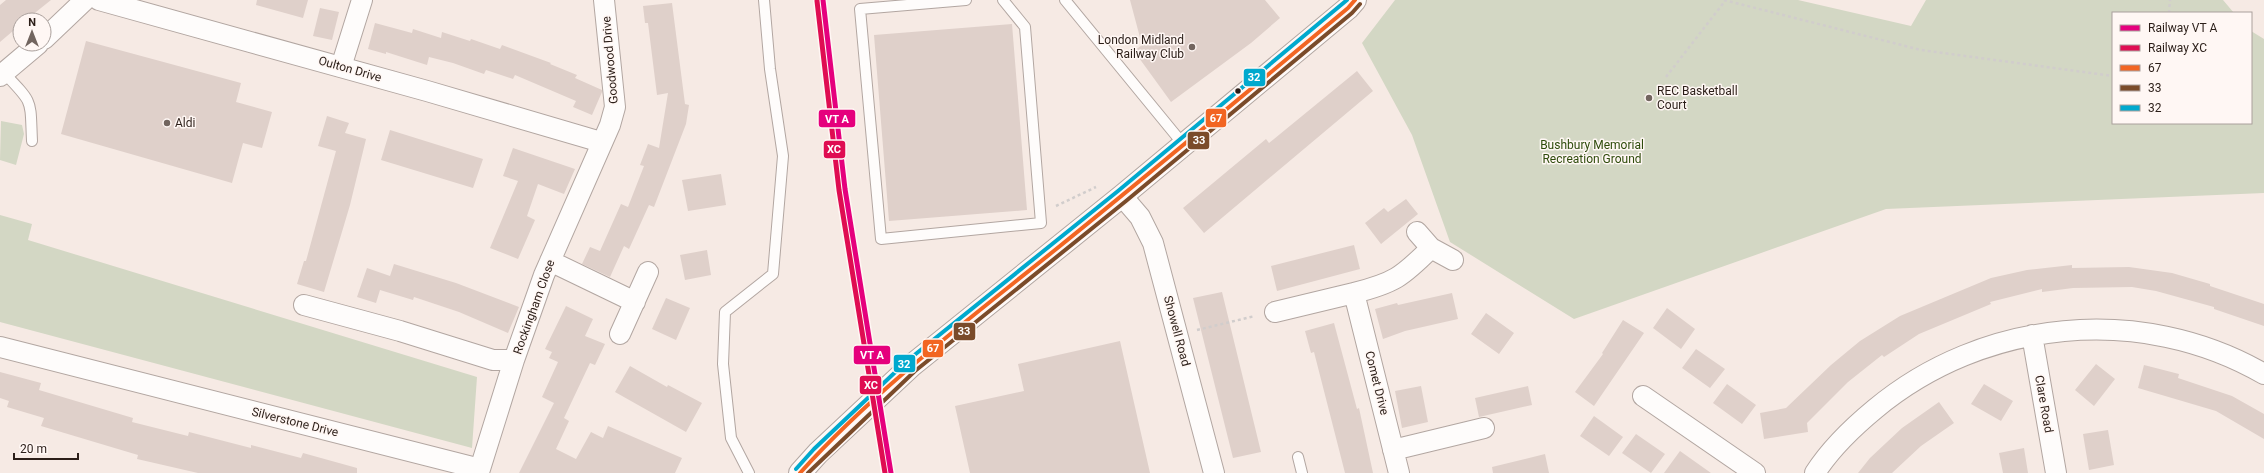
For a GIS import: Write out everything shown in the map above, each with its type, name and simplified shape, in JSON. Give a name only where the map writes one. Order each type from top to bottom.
[{"type":"street","points":[[52,31],[85,0]]},
{"type":"street","name":"Oulton Drive","points":[[98,0],[341,67],[601,142]]},
{"type":"street","points":[[341,67],[362,0]]},
{"type":"street","name":"Goodwood Drive","points":[[601,142],[610,125],[615,107],[604,0]]},
{"type":"street","points":[[800,473],[818,453],[836,438],[911,366],[1122,196],[1348,8],[1355,0]]},
{"type":"street","points":[[2,74],[28,52]]},
{"type":"street","name":"Rockingham Close","points":[[304,305],[400,331],[493,360],[514,360],[550,261],[601,142]]},
{"type":"street","name":"Showell Road","points":[[1122,196],[1140,217],[1153,243],[1214,473]]},
{"type":"street","points":[[1417,232],[1431,248],[1453,260]]},
{"type":"street","points":[[1275,312],[1381,286],[1400,277],[1431,248]]},
{"type":"street","points":[[550,261],[635,302]]},
{"type":"street","points":[[620,334],[648,272]]},
{"type":"street","name":"Comet Drive","points":[[1354,293],[1399,473]]},
{"type":"street","points":[[1815,473],[1825,458],[1855,426],[1895,393],[1953,360],[1990,345],[2032,336],[2087,330],[2142,332],[2179,340],[2215,351],[2264,374]]},
{"type":"street","name":"Clare Road","points":[[2032,336],[2056,473]]},
{"type":"street","name":"Silverstone Drive","points":[[0,347],[479,471],[514,360]]},
{"type":"street","points":[[1644,396],[1755,473]]},
{"type":"street","points":[[1393,450],[1484,428]]},
{"type":"lane","points":[[750,473],[731,438],[723,364],[724,320],[725,312],[773,274],[783,156],[770,69],[764,0]]},
{"type":"lane","points":[[966,0],[860,4],[881,239],[1040,223],[1025,27],[1003,0]]},
{"type":"lane","points":[[1065,0],[1183,144]]},
{"type":"lane","points":[[2,74],[27,97],[31,106],[32,141]]},
{"type":"lane","points":[[1298,457],[1302,473]]},
{"type":"path","points":[[2169,12],[2170,0]]},
{"type":"path","points":[[1666,77],[1724,1],[1921,50],[2112,76]]},
{"type":"path","points":[[1040,213],[1102,184]]},
{"type":"path","points":[[1178,335],[1275,312]]},
{"type":"green space","name":"Bushbury Memorial Recreation Ground","points":[[1395,0],[1798,0],[1911,26],[1926,0],[2223,0],[2233,12],[2112,12],[2112,124],[2252,124],[2252,32],[2264,39],[2264,193],[1886,209],[1574,319],[1450,242],[1412,135],[1362,43]]},
{"type":"green space","points":[[1,121],[22,125],[24,134],[16,165],[0,160]]},
{"type":"green space","points":[[0,215],[32,224],[28,240],[477,377],[472,448],[0,322]]},
{"type":"building","points":[[6,0],[51,0],[36,12],[12,12],[12,32],[0,42],[0,5]]},
{"type":"building","points":[[257,0],[308,0],[303,18],[256,5]]},
{"type":"building","name":"London Midland Railway Club","points":[[1130,0],[1265,0],[1280,18],[1251,43],[1171,102],[1134,51],[1142,45]]},
{"type":"building","points":[[672,3],[685,104],[689,105],[686,124],[654,207],[649,205],[629,249],[624,246],[610,277],[582,264],[590,247],[600,251],[621,204],[628,207],[644,166],[640,165],[648,144],[659,148],[668,93],[657,95],[648,23],[645,23],[643,6]]},
{"type":"building","points":[[320,8],[339,12],[332,40],[313,36]]},
{"type":"building","points":[[375,23],[412,33],[413,29],[441,38],[442,32],[470,41],[471,39],[500,49],[502,45],[551,63],[550,64],[577,75],[575,78],[602,90],[602,92],[592,115],[573,107],[576,101],[515,75],[513,79],[486,70],[484,74],[453,63],[429,57],[427,65],[386,52],[386,54],[368,49]]},
{"type":"building","points":[[1012,24],[1027,210],[889,221],[874,35]]},
{"type":"building","name":"Aldi","points":[[86,41],[241,83],[236,102],[272,112],[262,148],[243,143],[232,183],[61,134]]},
{"type":"building","points":[[1357,71],[1373,91],[1204,233],[1183,208],[1266,139],[1269,143]]},
{"type":"building","points":[[327,116],[349,123],[345,133],[366,139],[350,205],[324,292],[297,284],[304,261],[306,261],[336,151],[318,146]]},
{"type":"building","points":[[390,130],[483,159],[473,188],[381,160]]},
{"type":"building","points":[[513,148],[575,169],[564,194],[538,184],[527,216],[535,220],[518,259],[490,248],[518,181],[503,176]]},
{"type":"building","points":[[721,174],[726,205],[688,211],[682,180]]},
{"type":"building","points":[[1406,199],[1418,214],[1381,244],[1365,223],[1384,208],[1388,212]]},
{"type":"building","points":[[1354,245],[1360,269],[1277,291],[1271,266]]},
{"type":"building","points":[[707,250],[711,275],[685,280],[680,255]]},
{"type":"building","points":[[394,264],[456,283],[519,307],[508,333],[459,312],[414,297],[413,300],[380,290],[376,303],[357,297],[367,268],[390,276]]},
{"type":"building","points":[[2072,265],[2072,268],[2129,267],[2172,273],[2210,284],[2210,286],[2264,304],[2264,326],[2214,309],[2214,307],[2156,291],[2132,287],[2073,288],[2042,292],[2042,289],[1990,302],[1991,304],[1919,334],[1884,357],[1882,355],[1848,382],[1807,423],[1808,432],[1764,439],[1760,413],[1786,408],[1831,365],[1860,341],[1900,316],[1991,278],[2027,270]]},
{"type":"building","points":[[1222,292],[1261,452],[1233,458],[1193,298]]},
{"type":"building","points":[[1452,293],[1458,319],[1405,331],[1383,339],[1375,309],[1397,303],[1398,305]]},
{"type":"building","points":[[666,298],[690,308],[676,340],[652,329]]},
{"type":"building","points":[[566,306],[593,319],[585,336],[605,344],[595,365],[590,363],[564,418],[569,421],[556,449],[576,459],[591,432],[603,438],[608,426],[682,458],[675,473],[519,473],[554,403],[542,397],[558,362],[549,358],[552,352],[545,349]]},
{"type":"building","points":[[1667,308],[1695,329],[1681,349],[1653,328]]},
{"type":"building","points":[[1486,313],[1514,333],[1499,354],[1471,334]]},
{"type":"building","points":[[1623,320],[1644,333],[1594,406],[1575,392],[1603,354],[1602,353]]},
{"type":"building","points":[[1334,323],[1357,409],[1359,408],[1373,473],[1345,473],[1314,352],[1311,353],[1305,331]]},
{"type":"building","points":[[1120,341],[1150,473],[970,473],[955,406],[1024,391],[1018,364]]},
{"type":"building","points":[[1696,349],[1725,369],[1710,388],[1682,368]]},
{"type":"building","points":[[2096,364],[2115,379],[2094,406],[2075,390]]},
{"type":"building","points":[[2144,365],[2179,374],[2178,378],[2232,396],[2264,414],[2264,439],[2216,411],[2138,388]]},
{"type":"building","points":[[630,366],[667,387],[668,385],[702,403],[686,432],[615,392]]},
{"type":"building","points":[[0,372],[41,383],[39,390],[133,418],[132,422],[188,436],[189,432],[251,448],[251,445],[301,458],[303,453],[357,468],[357,473],[198,473],[137,459],[138,455],[41,426],[44,418],[7,407],[9,401],[0,398]]},
{"type":"building","points":[[1727,384],[1756,405],[1742,424],[1713,403]]},
{"type":"building","points":[[1984,384],[2013,401],[2001,421],[1971,404]]},
{"type":"building","points":[[1421,386],[1428,422],[1402,428],[1395,391]]},
{"type":"building","points":[[1528,386],[1532,405],[1479,417],[1475,398]]},
{"type":"building","points":[[1939,402],[1954,423],[1921,446],[1892,473],[1858,473],[1870,458],[1902,428]]},
{"type":"building","points":[[1594,416],[1623,437],[1609,456],[1580,436]]},
{"type":"building","points":[[2108,430],[2114,465],[2089,470],[2083,434]]},
{"type":"building","points":[[1636,434],[1665,454],[1651,473],[1622,453]]},
{"type":"building","points":[[2024,448],[2028,473],[2003,473],[1999,453]]},
{"type":"building","points":[[1680,451],[1711,473],[1664,473]]},
{"type":"building","points":[[1545,454],[1549,473],[1493,473],[1492,467]]},
{"type":"transit line","points":[[823,0],[845,189],[891,473]]},
{"type":"transit line","name":"32","points":[[796,469],[814,449],[907,361],[1118,191],[1347,0]]},
{"type":"transit line","name":"67","points":[[800,473],[829,442],[923,356],[1166,160],[1348,8],[1355,0]]},
{"type":"transit line","name":"33","points":[[808,473],[915,371],[1126,201],[1352,13],[1360,4]]},
{"type":"rail line","name":"XC","points":[[817,1],[839,190],[885,473]]},
{"type":"place","name":"London Midland Railway Club","points":[[1192,47]]},
{"type":"place","name":"REC Basketball Court","points":[[1649,98]]},
{"type":"place","name":"Aldi","points":[[167,123]]}]
